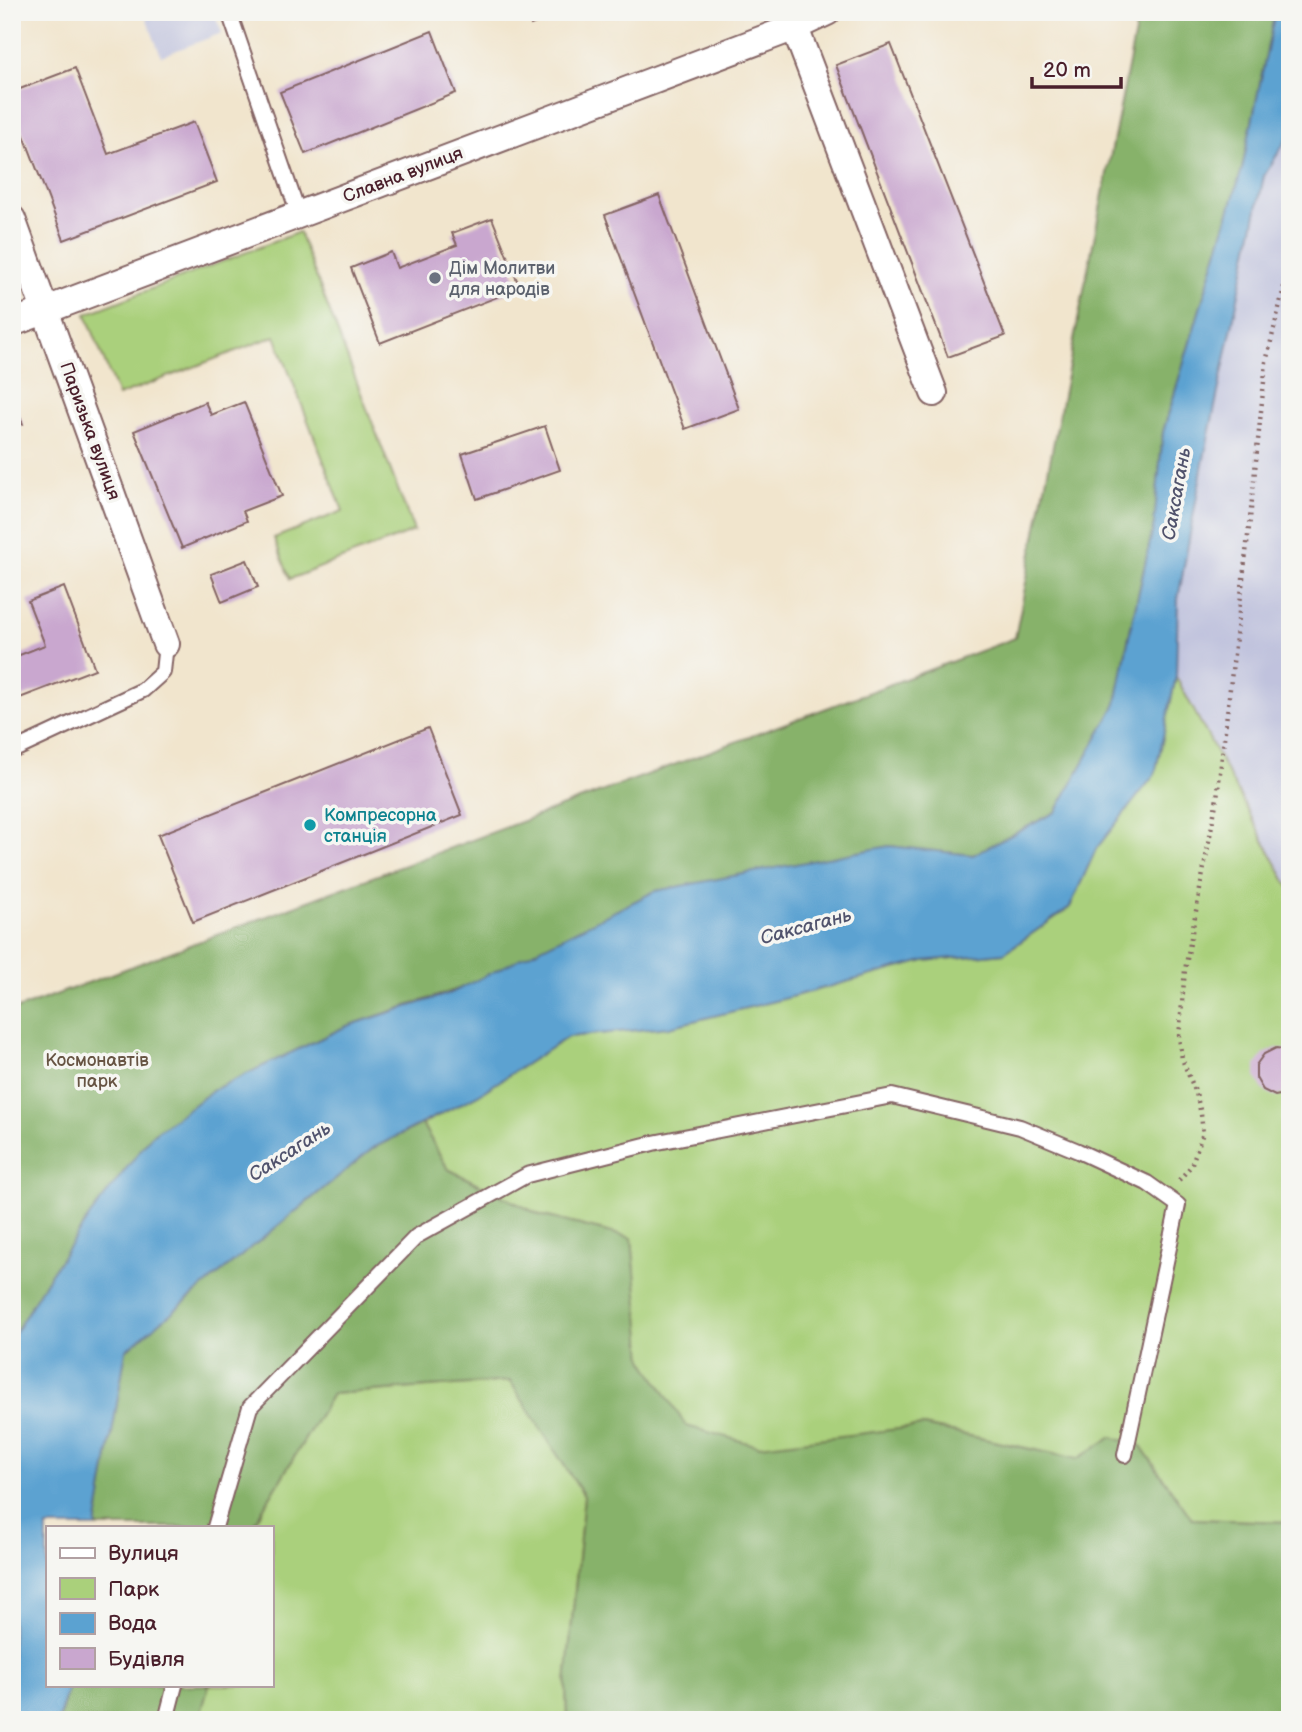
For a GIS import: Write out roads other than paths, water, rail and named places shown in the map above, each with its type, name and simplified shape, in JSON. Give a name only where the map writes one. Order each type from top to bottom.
[{"type":"street","name":"Славна вулиця","points":[[12,323],[299,215],[792,20],[827,12]]},
{"type":"street","points":[[792,20],[934,393]]},
{"type":"street","name":"Паризька вулиця","points":[[12,219],[166,644]]},
{"type":"lane","points":[[229,12],[299,215]]},
{"type":"lane","points":[[12,751],[143,690],[163,672],[166,644]]},
{"type":"lane","points":[[215,1526],[250,1407],[417,1236],[527,1175],[653,1143],[891,1096],[1020,1126],[1147,1183],[1178,1205],[1125,1455]]},
{"type":"lane","points":[[166,1720],[175,1686]]},
{"type":"water","name":"Саксагань","points":[[1275,12],[1290,12],[1290,134],[1264,176],[1203,463],[1178,599],[1176,677],[1155,774],[1096,849],[1070,907],[1004,953],[924,961],[669,1027],[568,1037],[478,1095],[373,1148],[126,1350],[96,1526],[46,1526],[46,1686],[69,1686],[58,1720],[12,1720],[12,1338],[89,1217],[152,1135],[215,1089],[347,1026],[451,993],[655,891],[889,846],[973,855],[1056,812],[1116,704],[1154,524],[1163,432],[1242,169]]},
{"type":"place","name":"Дім Молитви для народів","points":[[435,278]]},
{"type":"place","name":"Компресорна станція","points":[[310,825]]},
{"type":"park label","name":"Космонавтів парк","points":[[97,1070]]}]
